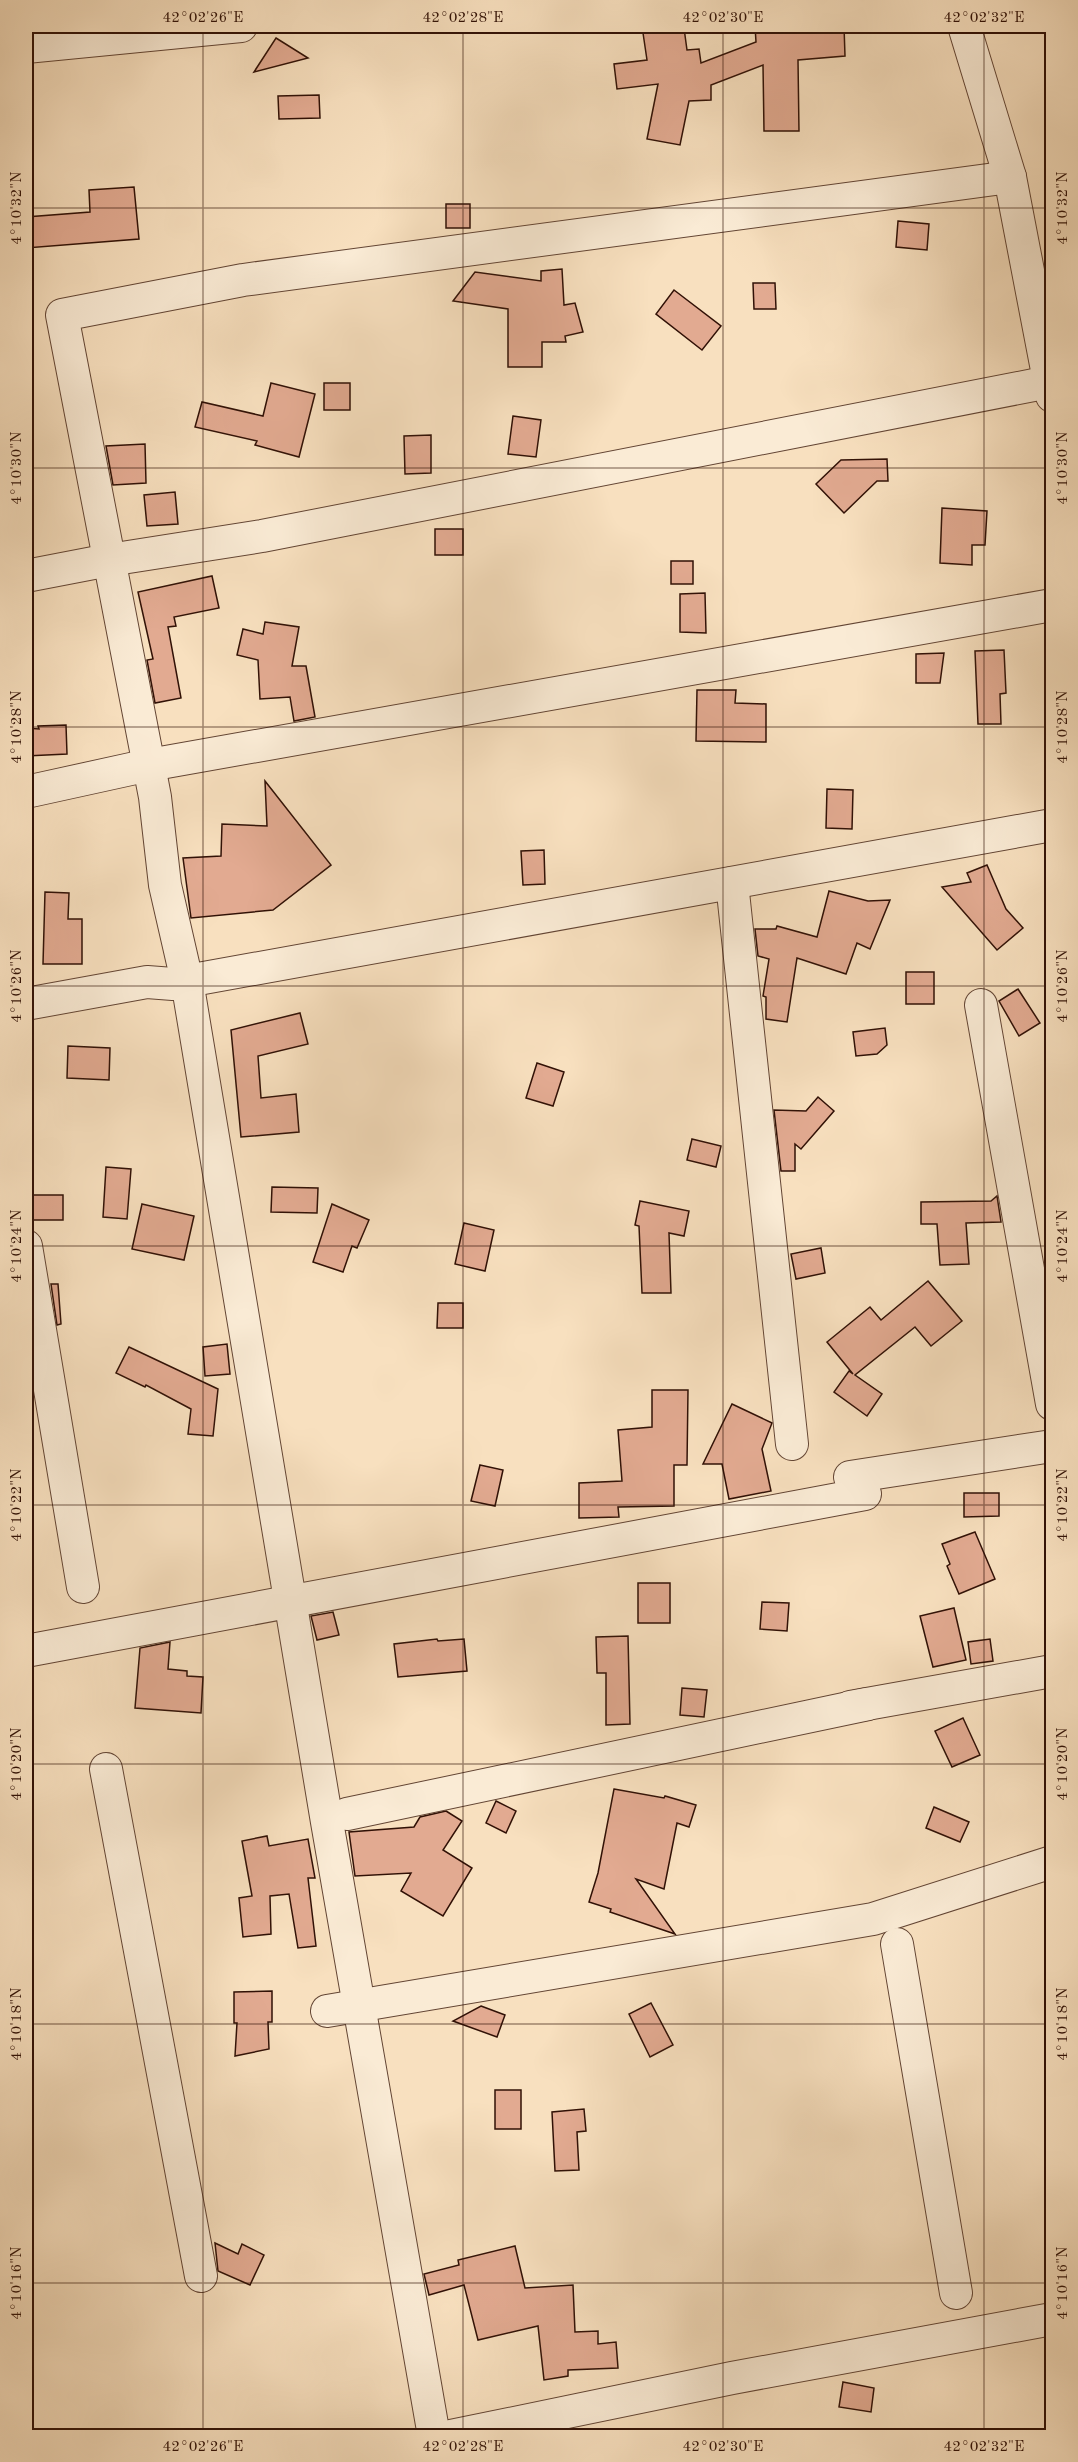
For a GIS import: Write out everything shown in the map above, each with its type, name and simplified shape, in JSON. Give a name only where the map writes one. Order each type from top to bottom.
[{"type":"street","points":[[26,47],[241,26]]},
{"type":"street","points":[[26,576],[109,560],[262,536],[1051,389],[1010,177],[964,26]]},
{"type":"street","points":[[434,2436],[329,1834],[187,981],[165,885],[148,765],[62,315],[243,280],[1010,177]]},
{"type":"street","points":[[26,792],[148,765],[1053,604]]},
{"type":"street","points":[[26,1004],[147,982],[173,984],[1053,825]]},
{"type":"street","points":[[732,883],[792,1444]]},
{"type":"street","points":[[981,1005],[1053,1404]]},
{"type":"street","points":[[26,1246],[83,1587]]},
{"type":"street","points":[[26,1651],[1053,1446]]},
{"type":"street","points":[[347,1814],[854,1706],[1053,1671]]},
{"type":"street","points":[[106,1769],[201,2276]]},
{"type":"street","points":[[327,2011],[873,1919],[1053,1862]]},
{"type":"street","points":[[897,1944],[956,2293]]},
{"type":"street","points":[[451,2436],[732,2378],[1053,2319]]},
{"type":"building","points":[[755,26],[844,26],[845,56],[798,60],[799,131],[764,131],[763,65],[711,85],[711,100],[689,101],[680,145],[647,139],[658,84],[617,89],[614,64],[647,60],[643,33],[684,28],[687,50],[699,49],[701,63],[756,42]]},
{"type":"building","points":[[276,38],[308,58],[254,72]]},
{"type":"building","points":[[319,95],[320,118],[279,119],[278,96]]},
{"type":"building","points":[[134,187],[139,239],[26,248],[26,217],[90,212],[89,190]]},
{"type":"building","points":[[446,204],[470,204],[470,228],[446,228]]},
{"type":"building","points":[[898,221],[929,224],[927,250],[896,247]]},
{"type":"building","points":[[562,269],[564,305],[575,303],[583,332],[565,336],[566,342],[542,342],[542,367],[508,367],[508,309],[453,301],[475,272],[541,281],[541,271]]},
{"type":"building","points":[[753,283],[775,283],[776,309],[754,309]]},
{"type":"building","points":[[674,290],[721,326],[702,350],[656,314]]},
{"type":"building","points":[[271,383],[315,394],[299,457],[255,445],[257,441],[195,427],[202,402],[263,416]]},
{"type":"building","points":[[324,383],[350,383],[350,410],[324,410]]},
{"type":"building","points":[[513,416],[541,420],[536,457],[508,454]]},
{"type":"building","points":[[431,435],[431,473],[405,474],[404,436]]},
{"type":"building","points":[[145,444],[146,483],[113,485],[106,446]]},
{"type":"building","points":[[887,459],[888,481],[877,481],[844,513],[816,484],[841,460]]},
{"type":"building","points":[[175,492],[178,524],[147,526],[144,495]]},
{"type":"building","points":[[942,508],[987,511],[985,545],[972,545],[972,565],[940,563]]},
{"type":"building","points":[[435,529],[463,529],[463,555],[435,555]]},
{"type":"building","points":[[671,561],[693,561],[693,584],[671,584]]},
{"type":"building","points":[[212,576],[219,608],[174,617],[176,626],[168,627],[181,698],[155,703],[147,660],[153,659],[138,592]]},
{"type":"building","points":[[705,593],[706,633],[680,632],[680,594]]},
{"type":"building","points":[[265,622],[299,627],[292,666],[306,666],[315,717],[294,721],[290,697],[260,699],[258,660],[237,655],[243,629],[263,634]]},
{"type":"building","points":[[1004,650],[1006,693],[1000,694],[1001,724],[978,724],[975,651]]},
{"type":"building","points":[[944,653],[940,683],[916,683],[916,654]]},
{"type":"building","points":[[697,690],[736,690],[735,703],[766,704],[766,742],[696,741]]},
{"type":"building","points":[[66,725],[67,754],[26,756],[26,728],[39,729],[38,726]]},
{"type":"building","points":[[265,781],[331,865],[273,910],[191,918],[183,858],[221,856],[222,824],[267,826]]},
{"type":"building","points":[[827,789],[853,790],[852,829],[826,828]]},
{"type":"building","points":[[544,850],[545,884],[523,885],[521,851]]},
{"type":"building","points":[[987,865],[1006,909],[1023,928],[997,950],[942,887],[971,882],[967,873]]},
{"type":"building","points":[[829,891],[868,901],[890,900],[870,949],[857,943],[846,974],[797,958],[787,1022],[766,1019],[766,997],[763,996],[769,959],[758,956],[755,929],[776,929],[777,926],[817,937]]},
{"type":"building","points":[[45,892],[69,893],[68,919],[82,919],[82,964],[43,964]]},
{"type":"building","points":[[906,972],[934,972],[934,1004],[906,1004]]},
{"type":"building","points":[[1018,989],[1040,1023],[1019,1036],[999,1001]]},
{"type":"building","points":[[300,1013],[308,1044],[258,1056],[261,1098],[296,1094],[299,1132],[241,1137],[231,1030]]},
{"type":"building","points":[[885,1028],[887,1045],[877,1054],[856,1056],[853,1032]]},
{"type":"building","points":[[68,1046],[110,1048],[109,1080],[67,1078]]},
{"type":"building","points":[[537,1063],[564,1072],[553,1106],[526,1098]]},
{"type":"building","points":[[818,1097],[834,1111],[801,1149],[795,1144],[795,1171],[781,1171],[774,1110],[806,1111]]},
{"type":"building","points":[[692,1139],[721,1146],[716,1167],[687,1160]]},
{"type":"building","points":[[106,1167],[131,1169],[127,1219],[103,1217]]},
{"type":"building","points":[[272,1187],[318,1188],[317,1213],[271,1212]]},
{"type":"building","points":[[26,1195],[63,1195],[63,1220],[26,1220]]},
{"type":"building","points":[[997,1196],[1001,1222],[966,1223],[969,1264],[940,1265],[937,1224],[921,1224],[921,1202],[991,1201]]},
{"type":"building","points":[[640,1201],[689,1211],[684,1236],[669,1233],[671,1293],[642,1293],[639,1226],[635,1225]]},
{"type":"building","points":[[142,1204],[194,1216],[184,1260],[132,1249]]},
{"type":"building","points":[[332,1204],[369,1220],[357,1248],[352,1246],[343,1272],[313,1262]]},
{"type":"building","points":[[464,1223],[494,1230],[485,1271],[455,1264]]},
{"type":"building","points":[[821,1248],[825,1273],[796,1279],[791,1254]]},
{"type":"building","points":[[928,1281],[962,1321],[931,1346],[915,1327],[855,1375],[882,1394],[867,1416],[834,1392],[849,1371],[853,1374],[827,1342],[870,1307],[881,1320]]},
{"type":"building","points":[[51,1284],[58,1284],[61,1324],[57,1325]]},
{"type":"building","points":[[438,1303],[463,1303],[463,1328],[437,1328]]},
{"type":"building","points":[[227,1344],[230,1374],[205,1376],[203,1347]]},
{"type":"building","points":[[129,1347],[218,1389],[213,1436],[188,1434],[191,1409],[146,1385],[145,1387],[116,1373]]},
{"type":"building","points":[[652,1390],[688,1390],[687,1465],[674,1465],[674,1506],[618,1507],[619,1517],[579,1518],[579,1483],[622,1481],[618,1430],[652,1427]]},
{"type":"building","points":[[732,1404],[772,1423],[762,1449],[771,1491],[729,1499],[722,1464],[703,1464]]},
{"type":"building","points":[[480,1465],[503,1470],[495,1506],[471,1501]]},
{"type":"building","points":[[964,1493],[999,1493],[999,1516],[964,1517]]},
{"type":"building","points":[[975,1532],[995,1579],[959,1594],[947,1566],[950,1564],[942,1544]]},
{"type":"building","points":[[638,1583],[670,1583],[670,1623],[638,1623]]},
{"type":"building","points":[[762,1602],[789,1603],[787,1631],[760,1629]]},
{"type":"building","points":[[954,1608],[966,1660],[933,1667],[920,1616]]},
{"type":"building","points":[[333,1612],[339,1635],[317,1640],[311,1616]]},
{"type":"building","points":[[628,1636],[630,1724],[606,1725],[606,1673],[597,1673],[596,1637]]},
{"type":"building","points":[[437,1639],[438,1641],[464,1639],[467,1671],[398,1677],[394,1644]]},
{"type":"building","points":[[990,1639],[993,1661],[971,1664],[968,1642]]},
{"type":"building","points":[[170,1642],[168,1669],[187,1671],[187,1676],[203,1677],[201,1713],[135,1708],[140,1648]]},
{"type":"building","points":[[682,1688],[707,1690],[704,1717],[680,1715]]},
{"type":"building","points":[[963,1718],[980,1755],[952,1767],[935,1731]]},
{"type":"building","points":[[614,1789],[664,1798],[665,1796],[696,1805],[689,1827],[677,1823],[664,1889],[636,1879],[675,1934],[610,1912],[611,1909],[589,1902],[598,1873]]},
{"type":"building","points":[[496,1801],[516,1811],[506,1833],[486,1823]]},
{"type":"building","points":[[934,1807],[969,1822],[960,1842],[926,1828]]},
{"type":"building","points":[[446,1811],[462,1821],[443,1850],[472,1868],[443,1916],[401,1891],[411,1873],[355,1876],[349,1832],[414,1827],[420,1817]]},
{"type":"building","points":[[267,1836],[269,1846],[308,1839],[315,1878],[308,1878],[316,1946],[298,1948],[289,1894],[270,1896],[271,1934],[243,1937],[239,1898],[252,1896],[242,1841]]},
{"type":"building","points":[[272,1991],[272,2022],[268,2022],[269,2049],[235,2056],[237,2023],[234,2023],[234,1992]]},
{"type":"building","points":[[651,2003],[673,2045],[650,2057],[629,2014]]},
{"type":"building","points":[[481,2006],[505,2015],[497,2037],[453,2021]]},
{"type":"building","points":[[495,2090],[521,2090],[521,2129],[495,2129]]},
{"type":"building","points":[[584,2109],[586,2131],[577,2132],[579,2170],[555,2171],[552,2112]]},
{"type":"building","points":[[215,2243],[238,2254],[242,2244],[264,2255],[250,2285],[218,2271]]},
{"type":"building","points":[[515,2246],[525,2288],[573,2285],[575,2332],[598,2331],[598,2344],[616,2342],[618,2368],[568,2370],[568,2376],[544,2380],[538,2326],[478,2340],[464,2285],[429,2295],[424,2274],[459,2265],[458,2260]]},
{"type":"building","points":[[843,2382],[874,2388],[871,2412],[839,2407]]}]
